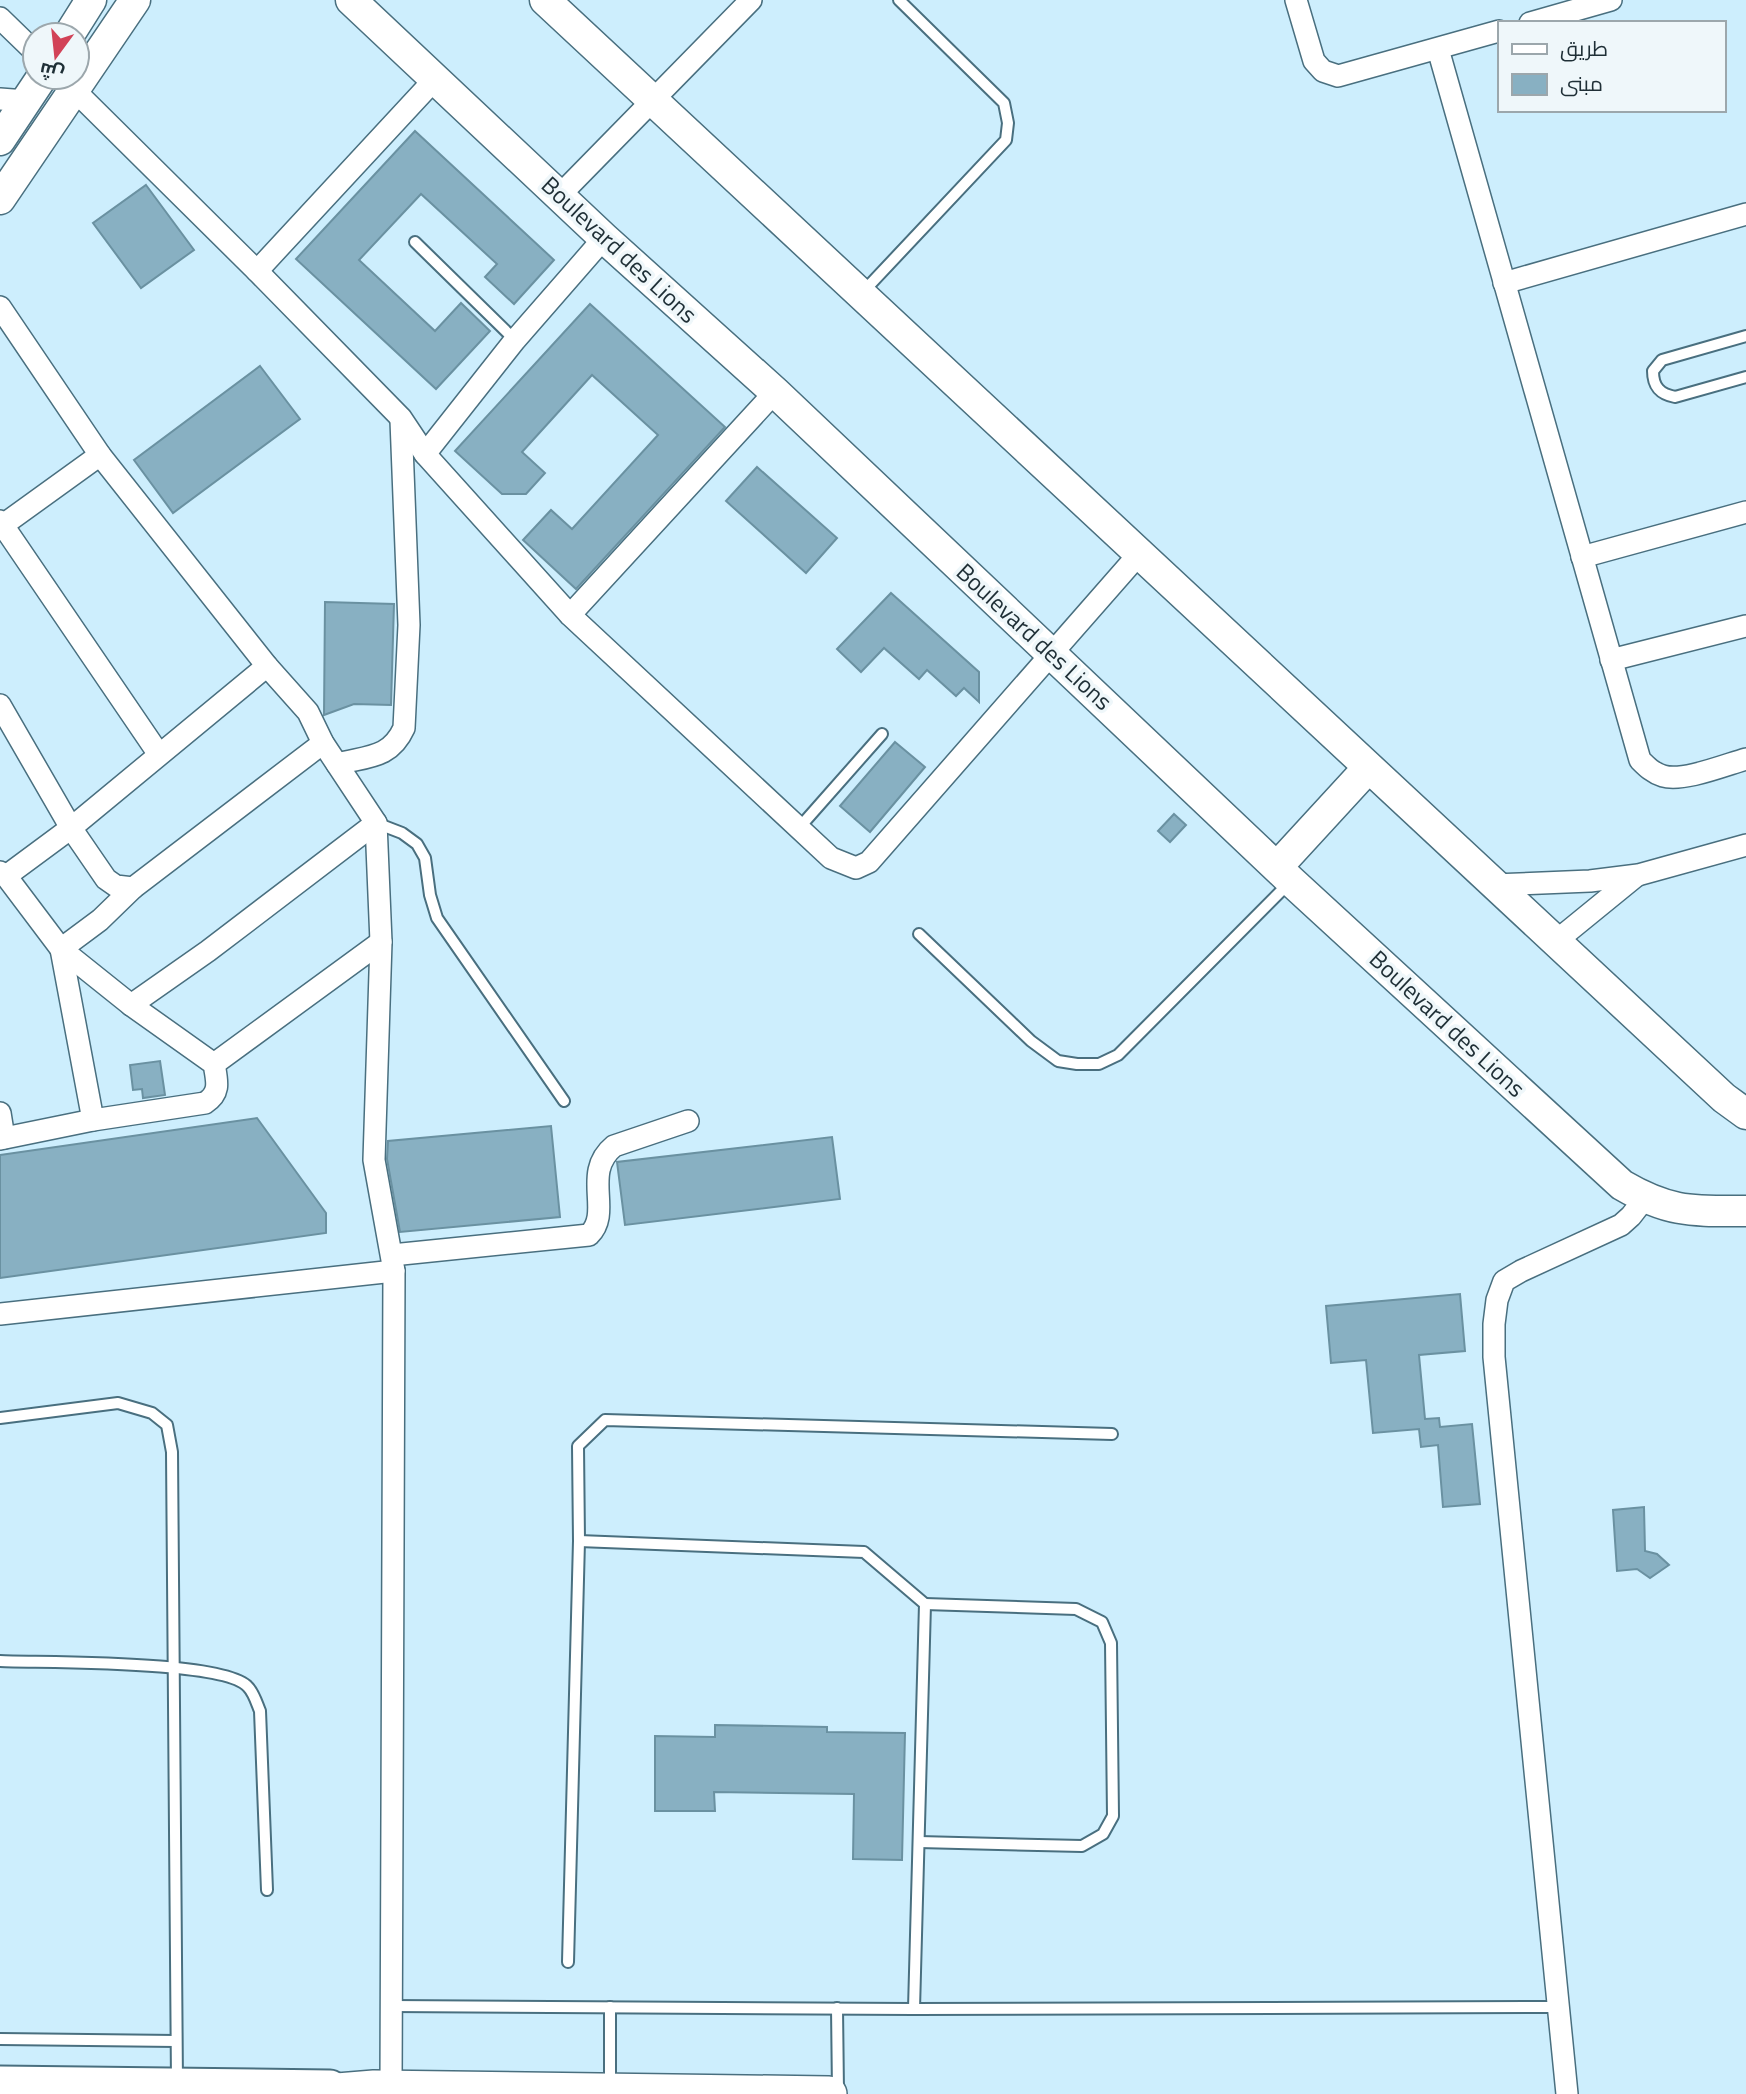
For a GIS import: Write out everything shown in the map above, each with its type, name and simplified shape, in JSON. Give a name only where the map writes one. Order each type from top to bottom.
[{"type":"highway","points":[[301,2094],[382,2088],[829,2094]]},
{"type":"main road","points":[[78,21],[92,0]]},
{"type":"main road","points":[[91,55],[135,0]]},
{"type":"main road","name":"Boulevard des Lions","points":[[351,0],[604,238],[775,392],[1051,654],[1622,1185],[1645,1198],[1674,1208],[1693,1211],[1746,1211]]},
{"type":"main road","points":[[545,0],[1493,885],[1724,1098],[1746,1114]]},
{"type":"main road","points":[[0,199],[64,91]]},
{"type":"main road","points":[[0,139],[23,93]]},
{"type":"main road","points":[[1285,873],[1368,768]]},
{"type":"main road","points":[[0,2083],[382,2088]]},
{"type":"street","points":[[559,195],[751,0]]},
{"type":"street","points":[[1296,0],[1314,61],[1323,71],[1338,76],[1498,31]]},
{"type":"street","points":[[1537,21],[1611,0]]},
{"type":"street","points":[[0,18],[21,38]]},
{"type":"street","points":[[1438,49],[1640,760],[1664,777],[1678,777],[1746,760]]},
{"type":"street","points":[[257,271],[435,79]]},
{"type":"street","points":[[75,91],[401,418],[425,454],[570,615],[831,858],[856,867],[869,862],[1139,554]]},
{"type":"street","points":[[1504,283],[1746,214]]},
{"type":"street","points":[[425,454],[515,340],[604,238]]},
{"type":"street","points":[[0,307],[100,455],[267,666],[307,712],[323,743],[376,823],[381,942],[373,1160],[393,1263],[391,2006],[382,2088]]},
{"type":"street","points":[[570,615],[775,392]]},
{"type":"street","points":[[337,764],[389,751],[399,740],[404,728],[409,625],[401,418]]},
{"type":"street","points":[[100,455],[2,523],[158,753]]},
{"type":"street","points":[[1582,557],[1746,512]]},
{"type":"street","points":[[1611,660],[1746,626]]},
{"type":"street","points":[[0,1113],[2,1139],[93,1120],[205,1103],[214,1097],[218,1087],[214,1064],[131,1005],[61,949],[3,874],[71,828],[158,753],[267,666]]},
{"type":"street","points":[[0,705],[71,828],[106,879],[116,886],[133,888]]},
{"type":"street","points":[[61,949],[100,920],[133,888],[323,743]]},
{"type":"street","points":[[131,1005],[208,951],[376,823]]},
{"type":"street","points":[[1493,885],[1578,882],[1638,875],[1746,845]]},
{"type":"street","points":[[1555,942],[1638,875]]},
{"type":"street","points":[[214,1064],[381,942]]},
{"type":"street","points":[[61,949],[93,1120]]},
{"type":"street","points":[[0,1314],[589,1235],[598,1218],[598,1166],[604,1154],[614,1146],[688,1121]]},
{"type":"street","points":[[1567,2094],[1495,1371],[1493,1324],[1504,1281],[1621,1225],[1632,1216],[1645,1198]]},
{"type":"lane","points":[[862,294],[1006,140],[1008,123],[1004,103],[900,0]]},
{"type":"lane","points":[[415,242],[515,340]]},
{"type":"lane","points":[[1746,336],[1662,360],[1653,371],[1653,379],[1658,390],[1675,397],[1746,377]]},
{"type":"lane","points":[[799,828],[883,734]]},
{"type":"lane","points":[[376,823],[402,833],[417,844],[425,858],[430,895],[438,918],[564,1101]]},
{"type":"lane","points":[[919,934],[1031,1041],[1049,1054],[1058,1060],[1077,1065],[1099,1063],[1118,1055],[1285,873]]},
{"type":"lane","points":[[0,1418],[118,1403],[152,1413],[167,1425],[172,1451],[177,2085]]},
{"type":"lane","points":[[568,1962],[579,1541],[578,1446],[605,1420],[1112,1434]]},
{"type":"lane","points":[[579,1541],[864,1552],[925,1604],[1076,1609],[1102,1622],[1111,1643],[1112,1816],[1103,1834],[1082,1846],[919,1842]]},
{"type":"lane","points":[[914,2009],[925,1604]]},
{"type":"lane","points":[[0,1661],[174,1667],[223,1675],[248,1685],[260,1711],[267,1890]]},
{"type":"lane","points":[[391,2006],[914,2009],[1557,2007]]},
{"type":"lane","points":[[610,2007],[610,2091]]},
{"type":"lane","points":[[837,2008],[838,2094]]},
{"type":"lane","points":[[0,2039],[176,2041]]},
{"type":"building","points":[[415,131],[554,260],[514,304],[485,277],[497,264],[421,194],[359,260],[435,331],[461,303],[490,331],[436,389],[296,259]]},
{"type":"building","points":[[146,185],[194,250],[141,288],[93,223]]},
{"type":"building","points":[[590,304],[725,427],[576,589],[523,540],[551,510],[572,529],[658,435],[592,375],[522,452],[545,473],[526,494],[502,494],[455,451]]},
{"type":"building","points":[[260,366],[300,419],[173,513],[134,460]]},
{"type":"building","points":[[757,467],[837,538],[806,573],[726,501]]},
{"type":"building","points":[[891,593],[979,672],[979,702],[964,688],[956,696],[927,670],[919,679],[884,648],[861,672],[837,649]]},
{"type":"building","points":[[325,602],[394,604],[391,705],[354,704],[324,715]]},
{"type":"building","points":[[895,742],[925,767],[870,832],[840,806]]},
{"type":"building","points":[[1174,814],[1186,825],[1170,842],[1158,831]]},
{"type":"building","points":[[160,1061],[165,1095],[143,1098],[142,1089],[133,1090],[130,1065]]},
{"type":"building","points":[[257,1118],[326,1213],[326,1233],[0,1278],[0,1155]]},
{"type":"building","points":[[551,1126],[560,1217],[400,1232],[387,1159],[388,1141]]},
{"type":"building","points":[[832,1137],[840,1199],[625,1225],[617,1162]]},
{"type":"building","points":[[1460,1294],[1465,1351],[1419,1355],[1425,1419],[1439,1418],[1440,1427],[1472,1424],[1480,1504],[1443,1507],[1438,1445],[1421,1447],[1419,1429],[1373,1433],[1366,1360],[1331,1363],[1326,1306]]},
{"type":"building","points":[[1644,1507],[1645,1551],[1657,1554],[1669,1565],[1650,1578],[1637,1569],[1617,1571],[1613,1510]]},
{"type":"building","points":[[715,1725],[827,1727],[827,1732],[905,1733],[902,1860],[853,1859],[854,1794],[714,1792],[715,1811],[655,1811],[655,1736],[715,1737]]}]
